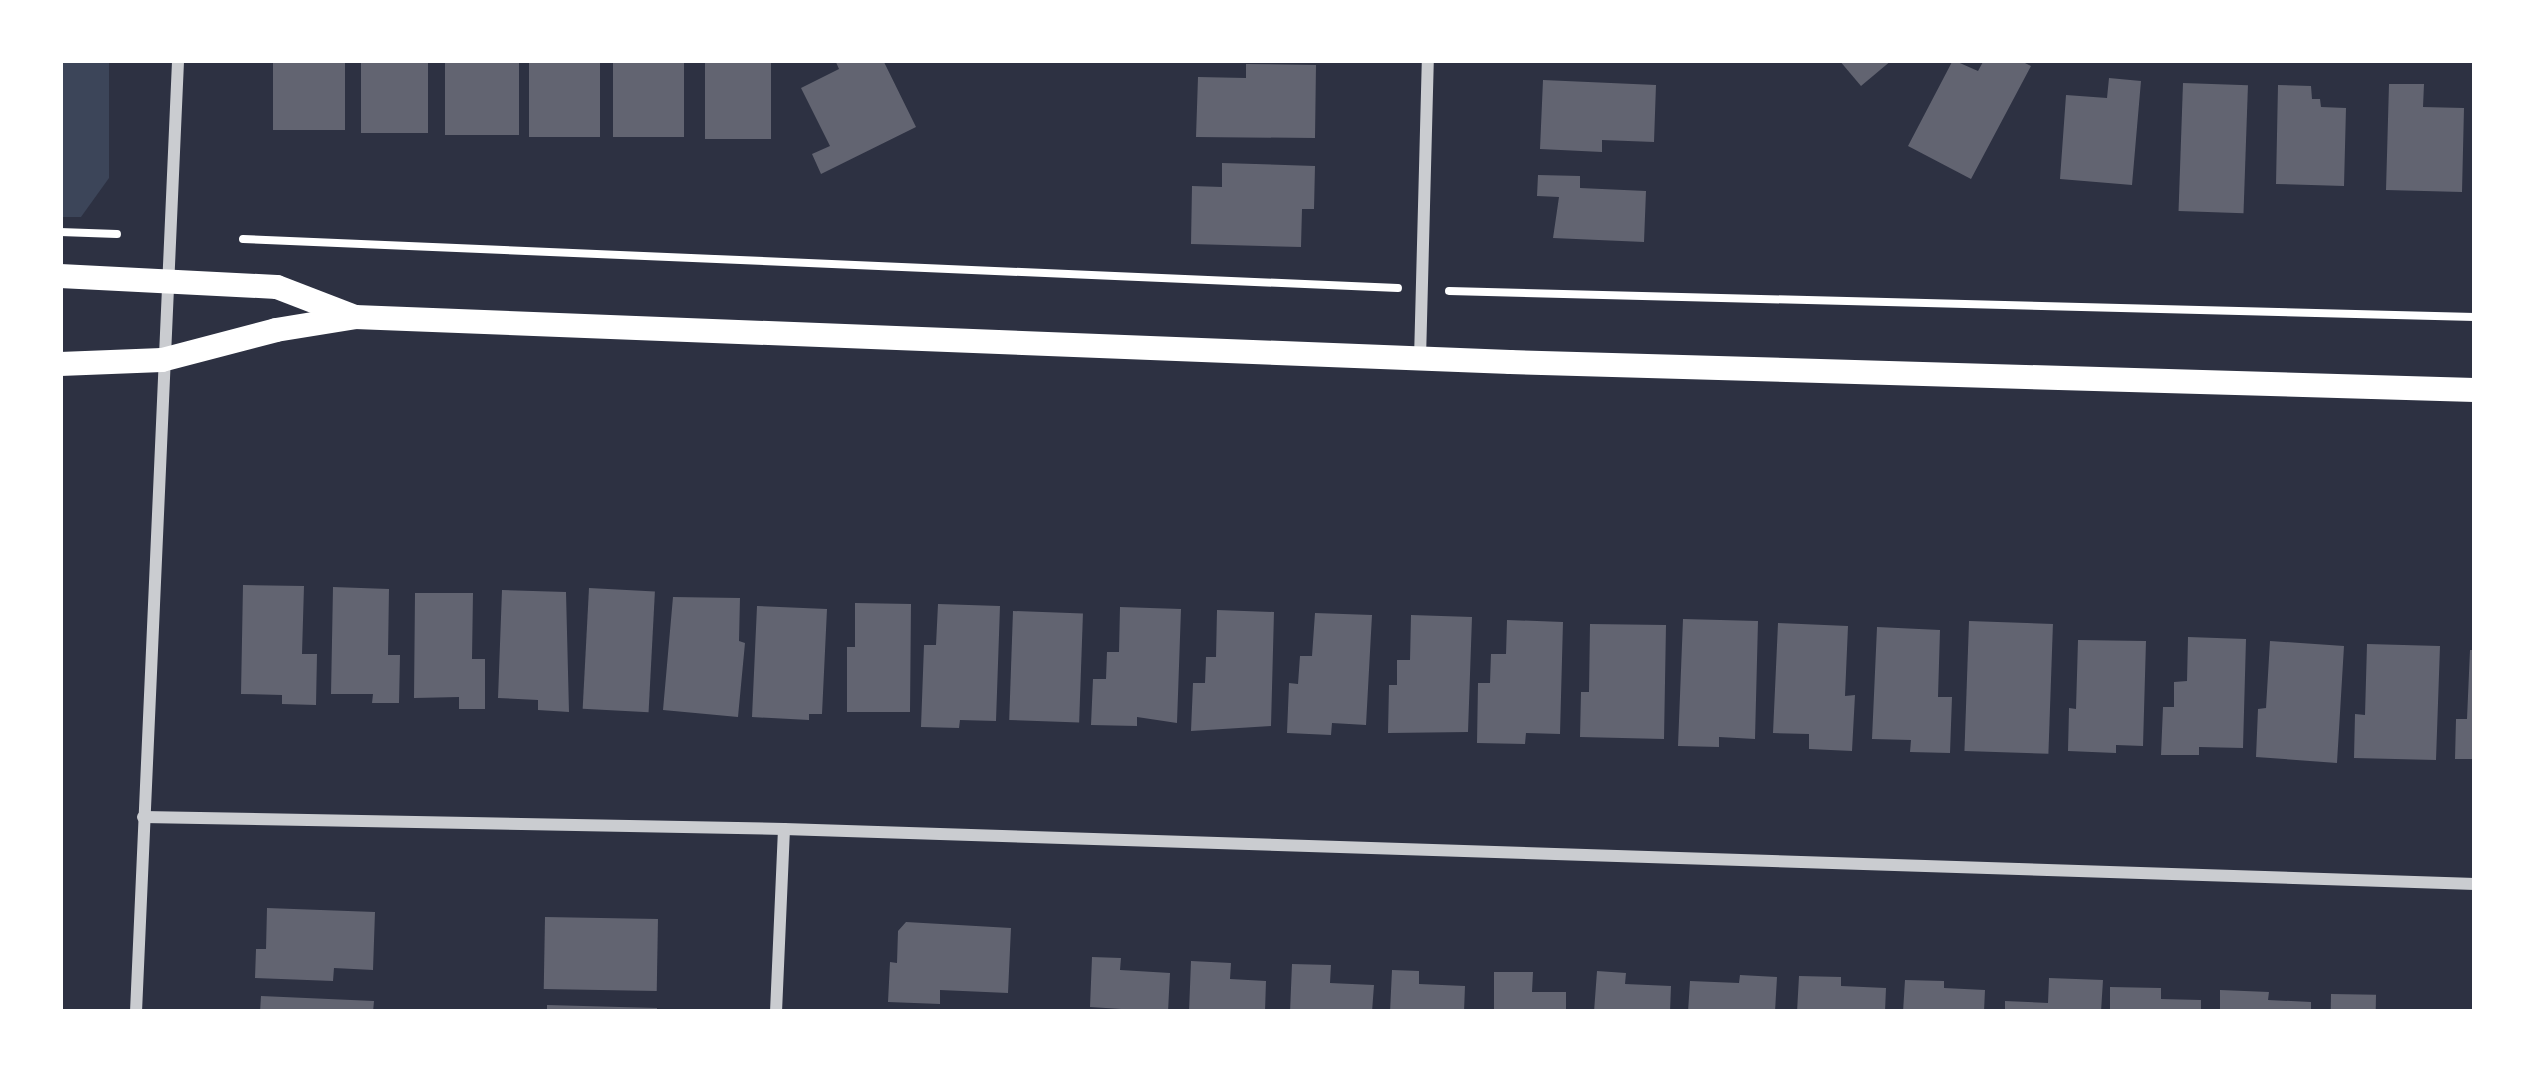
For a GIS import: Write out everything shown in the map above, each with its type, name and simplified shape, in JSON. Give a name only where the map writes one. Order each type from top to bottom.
[{"type":"main road","points":[[60,276],[277,287],[355,317]]},
{"type":"main road","points":[[60,364],[162,360],[355,317],[1420,359],[2475,390]]},
{"type":"street","points":[[136,1012],[164,279],[178,60]]},
{"type":"street","points":[[1420,359],[1428,60]]},
{"type":"street","points":[[142,817],[784,829],[2475,884]]},
{"type":"street","points":[[776,1012],[784,829]]},
{"type":"path","points":[[60,232],[117,234]]},
{"type":"path","points":[[243,239],[1422,290],[2475,317]]},
{"type":"shaded area","points":[[60,60],[109,60],[109,178],[81,217],[60,217]]},
{"type":"building","points":[[273,60],[345,60],[345,130],[273,130]]},
{"type":"building","points":[[361,60],[428,60],[428,133],[361,133]]},
{"type":"building","points":[[445,60],[519,60],[519,135],[445,135]]},
{"type":"building","points":[[529,60],[600,60],[600,137],[529,137]]},
{"type":"building","points":[[613,60],[684,60],[684,137],[613,137]]},
{"type":"building","points":[[705,60],[771,60],[771,139],[705,139]]},
{"type":"building","points":[[835,60],[883,60],[916,127],[821,174],[812,154],[830,146],[801,88],[839,69]]},
{"type":"building","points":[[1839,60],[1892,60],[1861,86]]},
{"type":"building","points":[[1953,60],[1978,71],[1984,60],[2019,60],[2031,66],[1971,179],[1908,146]]},
{"type":"building","points":[[1246,64],[1316,65],[1315,138],[1196,137],[1198,77],[1246,78]]},
{"type":"building","points":[[2109,78],[2141,81],[2132,185],[2060,179],[2066,95],[2107,98]]},
{"type":"building","points":[[1543,80],[1656,85],[1654,142],[1602,140],[1602,152],[1540,149]]},
{"type":"building","points":[[2183,83],[2248,85],[2243,213],[2179,211]]},
{"type":"building","points":[[2389,84],[2424,84],[2423,107],[2464,108],[2462,192],[2386,190]]},
{"type":"building","points":[[2278,85],[2311,86],[2312,99],[2320,99],[2321,107],[2346,108],[2344,186],[2276,184]]},
{"type":"building","points":[[1222,163],[1315,166],[1314,209],[1302,209],[1301,247],[1191,244],[1192,186],[1222,187]]},
{"type":"building","points":[[1538,175],[1580,176],[1580,188],[1646,191],[1644,242],[1553,238],[1559,197],[1537,196]]},
{"type":"building","points":[[243,585],[304,586],[302,654],[317,654],[316,705],[282,704],[282,695],[241,694]]},
{"type":"building","points":[[333,587],[389,589],[388,655],[400,655],[399,703],[372,703],[373,694],[331,694]]},
{"type":"building","points":[[589,588],[655,591],[649,712],[583,709]]},
{"type":"building","points":[[502,590],[566,592],[569,712],[538,710],[538,700],[498,698]]},
{"type":"building","points":[[415,593],[473,593],[472,659],[485,659],[485,709],[459,709],[459,697],[414,698]]},
{"type":"building","points":[[673,597],[740,598],[739,641],[745,643],[738,717],[663,710]]},
{"type":"building","points":[[855,603],[911,604],[910,712],[847,712],[847,647],[855,647]]},
{"type":"building","points":[[938,604],[1000,606],[996,721],[960,720],[959,728],[921,727],[924,645],[936,645]]},
{"type":"building","points":[[757,606],[827,609],[822,714],[809,714],[809,720],[752,717]]},
{"type":"building","points":[[1120,607],[1181,609],[1177,723],[1137,717],[1137,726],[1091,725],[1093,679],[1106,679],[1107,652],[1119,652]]},
{"type":"building","points":[[1217,610],[1274,612],[1271,726],[1191,731],[1193,683],[1205,683],[1206,657],[1216,657]]},
{"type":"building","points":[[1013,611],[1083,613],[1079,722],[1009,720]]},
{"type":"building","points":[[1315,613],[1372,615],[1366,725],[1332,723],[1331,735],[1287,733],[1289,683],[1298,684],[1300,656],[1312,656]]},
{"type":"building","points":[[1411,615],[1472,617],[1468,732],[1388,733],[1389,685],[1397,685],[1397,660],[1410,660]]},
{"type":"building","points":[[1683,619],[1758,621],[1755,739],[1719,737],[1719,747],[1678,746]]},
{"type":"building","points":[[1507,620],[1563,622],[1560,734],[1526,733],[1525,744],[1477,743],[1478,683],[1490,683],[1491,654],[1506,654]]},
{"type":"building","points":[[1969,621],[2053,624],[2048,754],[1964,751]]},
{"type":"building","points":[[1778,623],[1848,626],[1845,696],[1855,695],[1852,751],[1809,749],[1809,734],[1773,733]]},
{"type":"building","points":[[1590,624],[1666,625],[1664,739],[1580,737],[1581,692],[1589,692]]},
{"type":"building","points":[[1877,627],[1940,630],[1938,697],[1952,697],[1950,753],[1910,752],[1911,740],[1872,739]]},
{"type":"building","points":[[2188,637],[2246,639],[2243,748],[2199,747],[2199,755],[2161,755],[2163,707],[2174,707],[2174,682],[2187,681]]},
{"type":"building","points":[[2078,640],[2146,641],[2143,746],[2116,745],[2116,753],[2068,751],[2069,708],[2076,709]]},
{"type":"building","points":[[2270,641],[2344,646],[2337,763],[2256,757],[2258,709],[2266,708]]},
{"type":"building","points":[[2367,644],[2440,646],[2436,760],[2354,758],[2355,714],[2365,715]]},
{"type":"building","points":[[2470,650],[2475,650],[2475,759],[2455,759],[2456,719],[2467,719]]},
{"type":"building","points":[[267,908],[375,912],[373,970],[334,968],[333,981],[255,978],[256,949],[266,949]]},
{"type":"building","points":[[545,917],[658,919],[657,991],[544,989]]},
{"type":"building","points":[[906,922],[1011,928],[1008,993],[940,990],[940,1004],[888,1002],[890,962],[897,963],[898,931]]},
{"type":"building","points":[[1092,957],[1121,958],[1120,970],[1170,973],[1168,1012],[1090,1007]]},
{"type":"building","points":[[1191,961],[1231,963],[1230,979],[1266,981],[1265,1012],[1189,1012]]},
{"type":"building","points":[[1292,964],[1331,965],[1330,983],[1374,985],[1372,1012],[1290,1012]]},
{"type":"building","points":[[1392,970],[1419,971],[1419,984],[1465,986],[1464,1012],[1390,1012]]},
{"type":"building","points":[[1597,971],[1626,973],[1625,984],[1671,986],[1670,1012],[1594,1012]]},
{"type":"building","points":[[1494,972],[1533,972],[1532,992],[1566,992],[1566,1012],[1494,1012]]},
{"type":"building","points":[[1740,975],[1777,977],[1775,1012],[1688,1012],[1690,981],[1739,983]]},
{"type":"building","points":[[1799,976],[1841,977],[1841,986],[1886,988],[1885,1012],[1797,1012]]},
{"type":"building","points":[[2049,978],[2103,980],[2101,1012],[2005,1012],[2005,1001],[2048,1003]]},
{"type":"building","points":[[1905,980],[1944,981],[1944,988],[1985,990],[1984,1012],[1903,1012]]},
{"type":"building","points":[[2110,987],[2161,988],[2161,999],[2201,1000],[2201,1012],[2110,1012]]},
{"type":"building","points":[[2220,990],[2269,992],[2268,1000],[2311,1002],[2311,1012],[2220,1012]]},
{"type":"building","points":[[2331,994],[2376,995],[2376,1012],[2331,1012]]},
{"type":"building","points":[[261,996],[374,1001],[373,1012],[260,1012]]},
{"type":"building","points":[[547,1005],[657,1008],[657,1012],[547,1012]]}]
